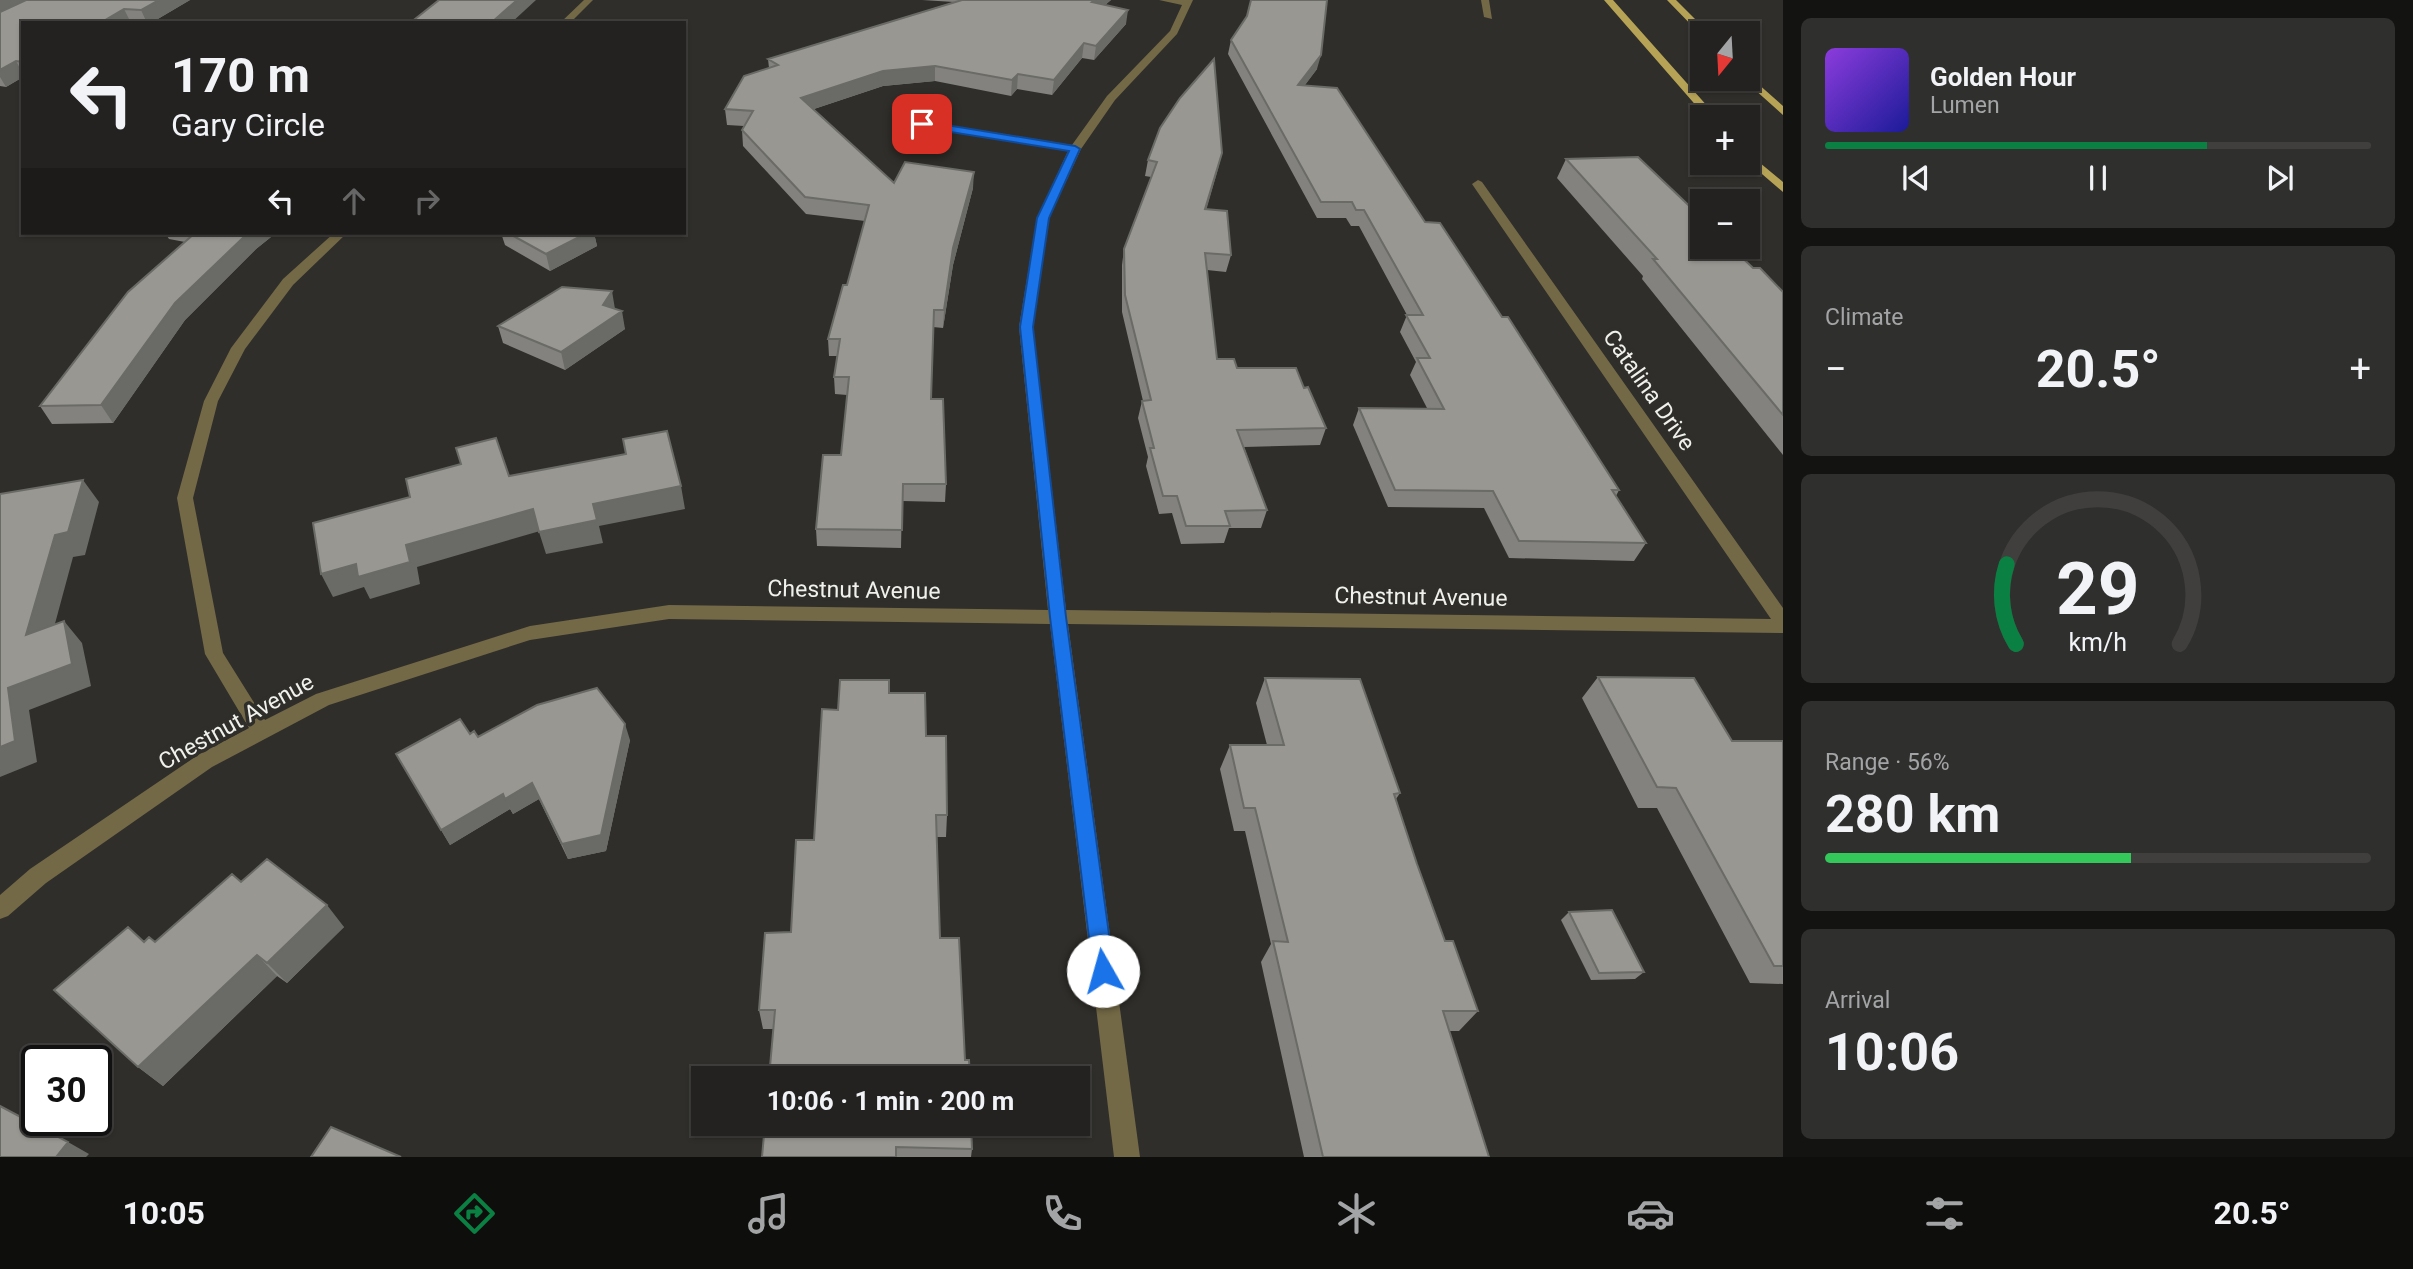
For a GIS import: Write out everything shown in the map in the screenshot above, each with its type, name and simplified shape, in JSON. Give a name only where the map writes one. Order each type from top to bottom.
[{"type":"main road","points":[[1608,0],[1701,105]]},
{"type":"main road","points":[[1671,0],[1692,21]]},
{"type":"main road","points":[[1760,90],[1783,113]]},
{"type":"main road","points":[[1760,167],[1783,188]]},
{"type":"street","points":[[566,21],[589,0]]},
{"type":"street","points":[[1127,1157],[1058,617],[1026,327],[1043,218],[1075,149],[1111,98],[1174,32],[1189,2],[1163,0]]},
{"type":"street","points":[[1485,0],[1489,18]]},
{"type":"street","points":[[922,124],[1075,149]]},
{"type":"street","name":"Catalina Drive","points":[[1478,184],[1783,624]]},
{"type":"street","points":[[262,733],[215,654],[185,498],[211,401],[238,348],[288,282],[339,235]]},
{"type":"street","name":"Chestnut Avenue","points":[[0,909],[38,876],[205,761],[323,699],[530,633],[668,612],[1783,624]]},
{"type":"building","points":[[26,0],[159,0],[141,10],[124,9],[103,21],[21,21],[21,62],[16,61],[0,70],[0,12]]},
{"type":"building","points":[[439,0],[517,0],[493,21],[413,21]]},
{"type":"building","points":[[962,0],[1095,0],[1092,2],[1128,10],[1096,46],[1084,43],[1054,80],[1018,74],[1012,80],[935,66],[883,71],[801,98],[894,183],[905,162],[974,172],[953,248],[944,310],[934,310],[931,399],[943,399],[946,484],[903,484],[902,530],[816,529],[823,455],[841,455],[849,377],[834,377],[840,339],[828,339],[843,285],[847,285],[869,205],[805,197],[742,130],[753,111],[725,109],[744,76],[778,65],[768,59]]},
{"type":"building","points":[[1251,0],[1327,0],[1321,55],[1298,85],[1337,88],[1425,222],[1440,223],[1502,317],[1508,317],[1619,490],[1612,490],[1646,543],[1519,541],[1493,491],[1395,490],[1359,408],[1444,409],[1417,358],[1430,358],[1406,315],[1423,315],[1364,210],[1356,210],[1352,202],[1321,202],[1231,40],[1247,16]]},
{"type":"building","points":[[1214,59],[1222,153],[1205,209],[1227,211],[1231,255],[1205,253],[1217,359],[1234,359],[1237,368],[1296,368],[1304,388],[1308,387],[1326,428],[1237,430],[1267,510],[1225,511],[1230,526],[1186,526],[1177,496],[1163,496],[1150,448],[1154,448],[1142,401],[1151,400],[1125,295],[1124,249],[1157,162],[1148,160],[1160,128],[1180,98]]},
{"type":"building","points":[[1638,157],[1690,207],[1690,259],[1744,259],[1753,268],[1760,268],[1783,292],[1783,415],[1653,259],[1657,259],[1566,159]]},
{"type":"building","points":[[193,235],[246,235],[175,303],[101,405],[40,406],[128,292]]},
{"type":"building","points":[[512,235],[583,235],[546,254]]},
{"type":"building","points":[[562,287],[612,291],[603,305],[622,311],[561,352],[498,326]]},
{"type":"building","points":[[667,431],[681,486],[593,504],[597,520],[539,532],[533,509],[406,545],[410,562],[358,577],[356,564],[321,574],[313,523],[410,497],[406,479],[461,464],[456,448],[496,438],[509,476],[626,454],[623,439]]},
{"type":"building","points":[[83,480],[68,532],[55,535],[26,635],[64,621],[72,664],[8,688],[15,741],[0,747],[0,494]]},
{"type":"building","points":[[1598,677],[1694,678],[1732,741],[1783,741],[1783,966],[1774,966],[1676,788],[1657,787]]},
{"type":"building","points":[[1265,678],[1360,679],[1400,793],[1394,794],[1417,864],[1445,941],[1453,941],[1478,1011],[1443,1011],[1489,1157],[1323,1157],[1273,941],[1288,942],[1255,808],[1244,808],[1230,745],[1284,745]]},
{"type":"building","points":[[840,680],[889,680],[889,693],[925,693],[926,736],[946,736],[947,815],[936,815],[940,938],[959,938],[965,1060],[969,1060],[969,1066],[770,1066],[775,1010],[759,1010],[765,933],[791,932],[796,840],[814,840],[822,709],[838,710]]},
{"type":"building","points":[[597,688],[625,724],[601,835],[562,844],[532,783],[505,799],[503,794],[441,830],[396,754],[460,719],[470,734],[474,731],[478,737],[537,705]]},
{"type":"building","points":[[267,859],[327,905],[267,963],[257,955],[138,1067],[54,990],[128,927],[144,942],[149,937],[155,942],[232,874],[241,882]]},
{"type":"building","points":[[1612,910],[1644,972],[1599,973],[1569,912]]},
{"type":"building","points":[[0,1106],[21,1117],[21,1136],[57,1136],[68,1142],[56,1157],[0,1157]]},
{"type":"building","points":[[331,1127],[401,1157],[311,1157]]},
{"type":"building","points":[[764,1136],[971,1136],[972,1149],[896,1147],[896,1157],[762,1157]]},
{"type":"route","points":[[922,124],[1075,149],[1043,218],[1026,327],[1058,617],[1103,971]]}]
